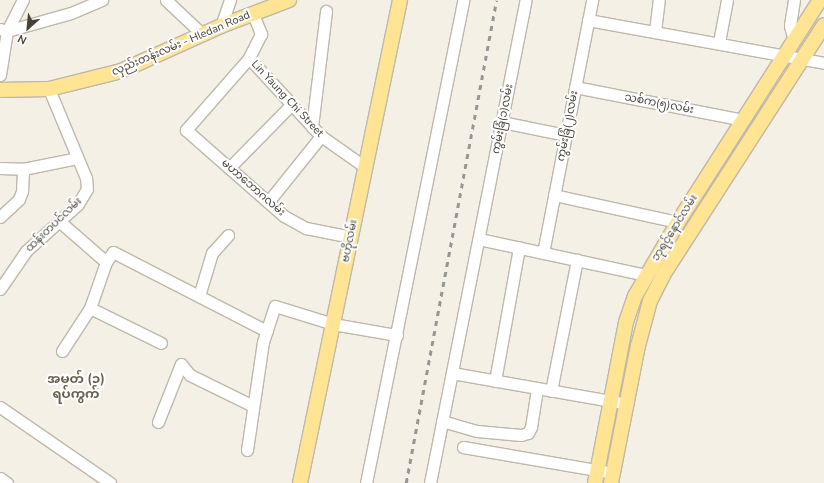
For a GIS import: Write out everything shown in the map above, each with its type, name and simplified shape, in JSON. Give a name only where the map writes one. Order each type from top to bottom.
[{"type":"main road","name":"လှည်းတန်းလမ်း - Hledan Road","points":[[0,90],[49,89],[121,71],[221,26],[289,0]]},
{"type":"main road","name":"ဗဟိုလမ်း","points":[[300,483],[400,0]]},
{"type":"main road","name":"ဘုရင့်နောင်လမ်း","points":[[597,477],[626,322],[645,275],[820,0]]},
{"type":"main road","name":"ဘုရင့်နောင်လမ်း","points":[[612,478],[650,301],[663,275],[824,25]]},
{"type":"main road","points":[[746,117],[762,122]]},
{"type":"main road","points":[[712,169],[726,178]]},
{"type":"main road","points":[[676,225],[688,236]]},
{"type":"street","points":[[0,75],[3,30],[23,0]]},
{"type":"street","points":[[3,30],[71,13],[102,0]]},
{"type":"street","points":[[166,0],[203,35]]},
{"type":"street","points":[[221,26],[230,0]]},
{"type":"street","points":[[366,483],[397,335],[463,0]]},
{"type":"street","name":"ကွမ်းခြံ(၁)လမ်း","points":[[430,483],[526,0]]},
{"type":"street","name":"ကွမ်းခြံ(၂)လမ်း","points":[[543,253],[592,0]]},
{"type":"street","points":[[655,31],[659,0]]},
{"type":"street","points":[[719,42],[728,0]]},
{"type":"street","points":[[794,0],[790,26],[794,40]]},
{"type":"street","points":[[312,127],[326,11]]},
{"type":"street","points":[[249,58],[261,34],[253,14]]},
{"type":"street","points":[[588,20],[719,42],[824,63]]},
{"type":"street","name":"Lin Yaung Chi Street","points":[[249,58],[321,136],[365,167]]},
{"type":"street","name":"မဟာဘောဂလမ်း","points":[[249,58],[186,129],[284,216],[306,228],[351,237]]},
{"type":"street","name":"သစ်က(၅)လမ်း","points":[[575,87],[746,117]]},
{"type":"street","name":"ထန်းတပင်လမ်း","points":[[0,289],[26,251],[78,204],[87,189],[86,178],[49,89]]},
{"type":"street","points":[[229,168],[291,105]]},
{"type":"street","points":[[502,122],[566,135]]},
{"type":"street","points":[[268,202],[321,136]]},
{"type":"street","points":[[0,168],[23,169],[77,158]]},
{"type":"street","points":[[0,217],[19,199],[22,190],[23,169]]},
{"type":"street","points":[[554,195],[676,225]]},
{"type":"street","points":[[59,221],[106,262]]},
{"type":"street","points":[[199,296],[212,253],[228,235]]},
{"type":"street","points":[[479,238],[645,275]]},
{"type":"street","points":[[495,381],[519,247]]},
{"type":"street","points":[[62,351],[90,308],[106,262],[113,252],[267,331]]},
{"type":"street","points":[[551,391],[577,260]]},
{"type":"street","points":[[247,450],[253,406],[267,331],[275,306],[333,324],[397,335]]},
{"type":"street","points":[[90,308],[161,342]]},
{"type":"street","points":[[158,422],[181,364],[190,375],[253,406]]},
{"type":"street","points":[[452,374],[627,404]]},
{"type":"street","points":[[442,421],[477,431],[521,435],[528,433],[531,427],[537,388]]},
{"type":"street","points":[[0,407],[110,483]]},
{"type":"street","points":[[462,447],[597,477],[612,478]]},
{"type":"street","points":[[0,478],[7,483]]},
{"type":"railway","points":[[406,483],[496,0]]},
{"type":"district","name":"အမှတ် (၃) ရပ်ကွက်","points":[[76,388]]}]
